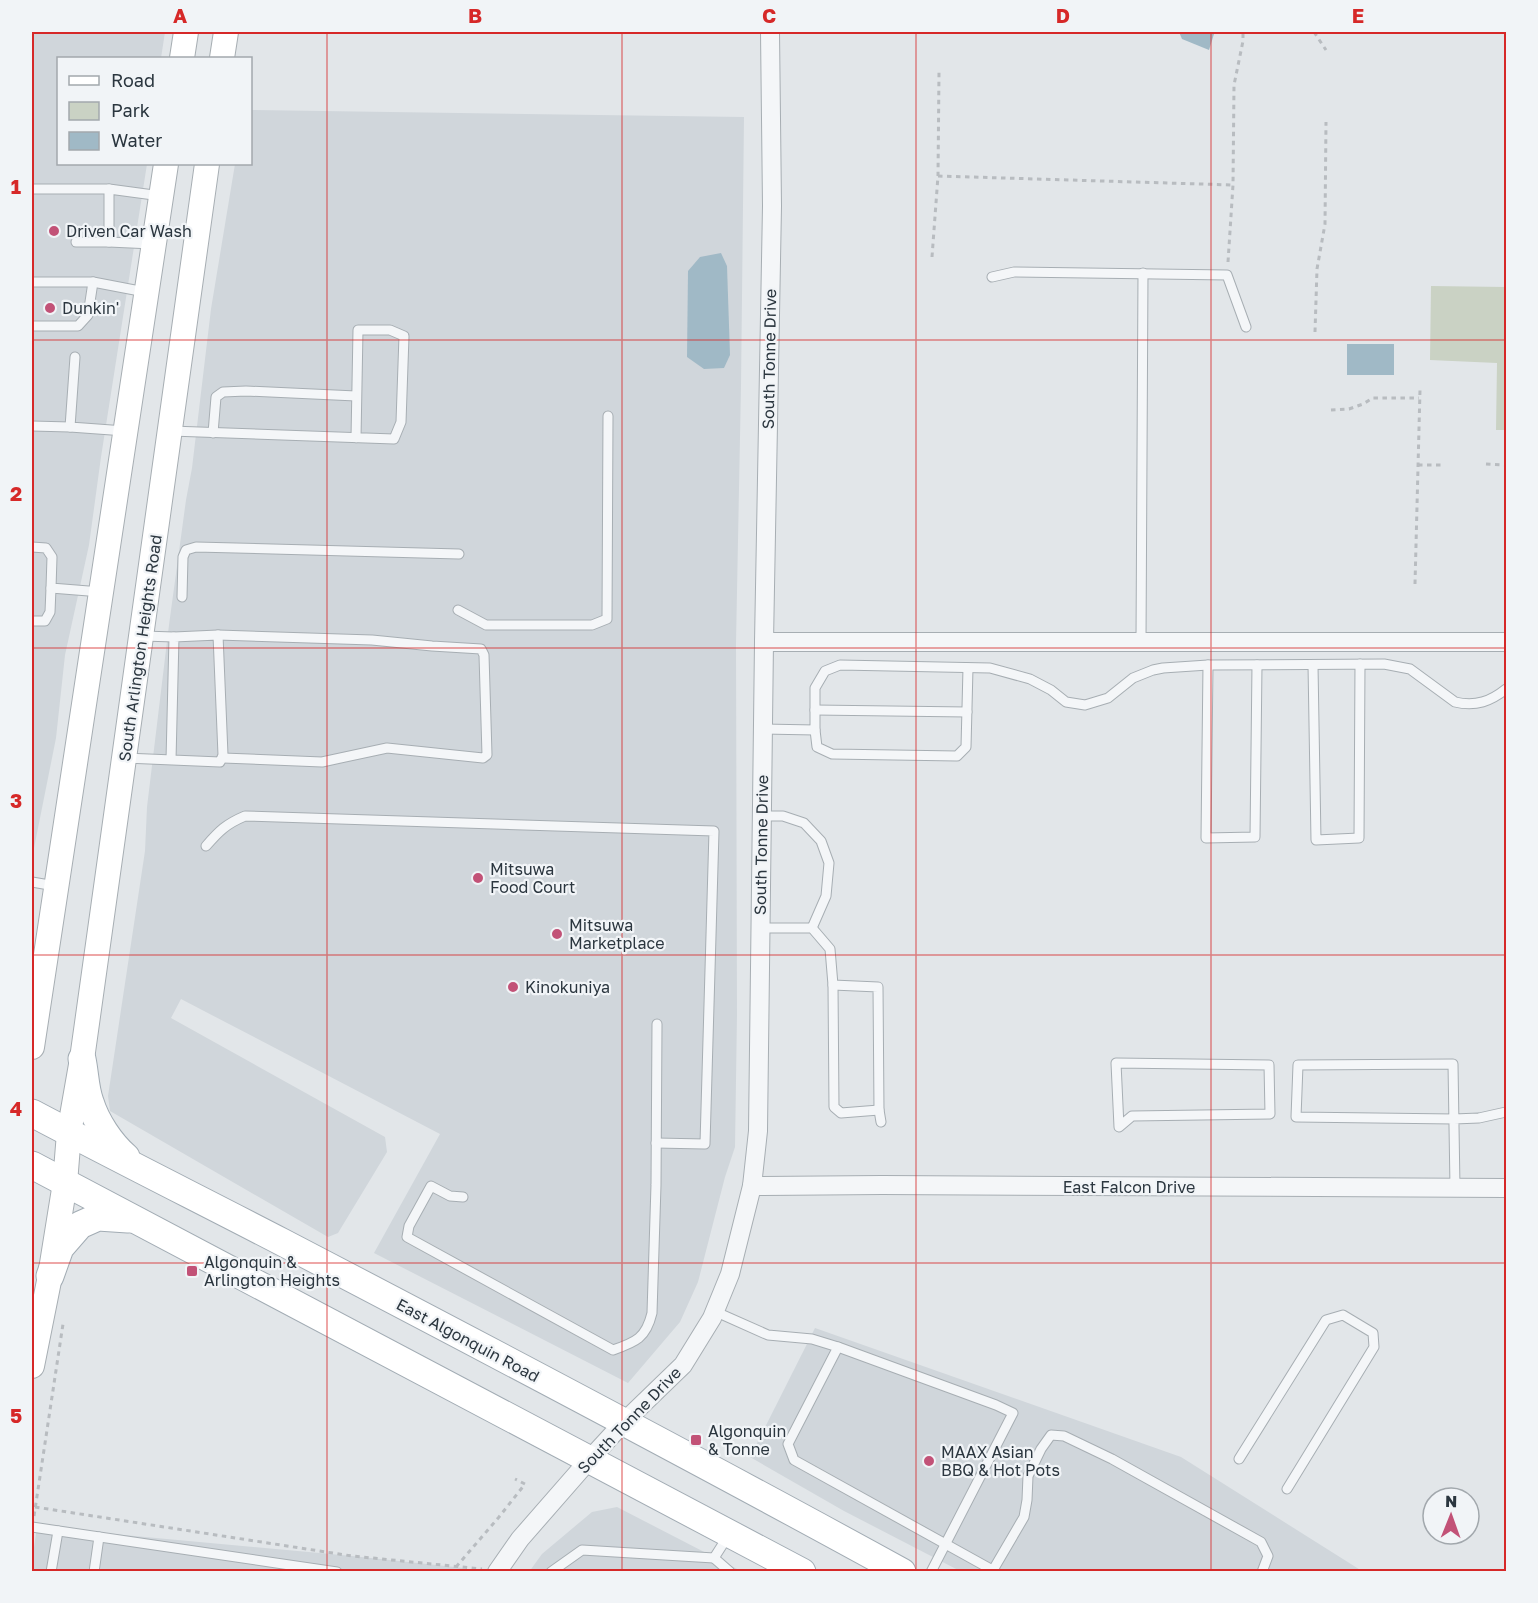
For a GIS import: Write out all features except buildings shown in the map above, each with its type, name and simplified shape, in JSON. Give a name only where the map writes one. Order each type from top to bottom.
[{"type":"main road","points":[[182,57],[186,32]]},
{"type":"main road","points":[[222,57],[226,32]]},
{"type":"main road","points":[[32,1047],[166,165]]},
{"type":"main road","name":"South Arlington Heights Road","points":[[32,1366],[65,1183],[69,1133],[82,1059],[125,758],[207,165]]},
{"type":"main road","points":[[82,1059],[89,1101],[97,1119],[117,1149],[143,1172]]},
{"type":"main road","name":"East Algonquin Road","points":[[32,1113],[624,1422],[902,1572]]},
{"type":"main road","points":[[32,1165],[802,1572]]},
{"type":"main road","points":[[50,1276],[60,1248],[80,1225],[98,1217],[136,1220]]},
{"type":"street","name":"South Tonne Drive","points":[[497,1571],[520,1539],[589,1460],[624,1422],[683,1365],[714,1311],[730,1274],[752,1186],[758,1131],[772,206],[770,32]]},
{"type":"street","points":[[764,642],[1506,642]]},
{"type":"street","name":"East Falcon Drive","points":[[752,1186],[1506,1188]]},
{"type":"lane","points":[[32,189],[109,189],[161,196]]},
{"type":"lane","points":[[109,189],[109,242]]},
{"type":"lane","points":[[76,242],[154,244]]},
{"type":"lane","points":[[992,277],[1014,272],[1227,275],[1246,327]]},
{"type":"lane","points":[[1141,641],[1143,273]]},
{"type":"lane","points":[[32,282],[93,282],[146,292]]},
{"type":"lane","points":[[32,326],[78,326],[88,315],[93,282]]},
{"type":"lane","points":[[170,431],[213,433],[356,438],[394,439],[401,422],[404,336],[390,330],[358,330],[356,438]]},
{"type":"lane","points":[[70,427],[75,357]]},
{"type":"lane","points":[[213,433],[216,398],[223,392],[356,396]]},
{"type":"lane","points":[[458,610],[486,625],[592,625],[607,619],[608,416]]},
{"type":"lane","points":[[32,426],[125,431]]},
{"type":"lane","points":[[32,547],[46,548],[52,557],[50,612],[45,621],[32,621]]},
{"type":"lane","points":[[182,597],[183,557],[186,550],[196,547],[459,554]]},
{"type":"lane","points":[[51,588],[101,592]]},
{"type":"lane","points":[[125,758],[220,762],[223,758],[322,762],[387,748],[483,758],[487,755],[484,655],[481,649],[372,640],[218,635],[141,636]]},
{"type":"lane","points":[[218,635],[223,758]]},
{"type":"lane","points":[[171,760],[174,637]]},
{"type":"lane","points":[[1313,664],[1316,840],[1359,838],[1360,664]]},
{"type":"lane","points":[[968,668],[966,747],[957,756],[832,754],[817,747],[815,688],[825,670],[840,665],[990,668],[1030,679],[1052,690],[1066,702],[1085,705],[1108,699],[1133,678],[1143,673],[1163,668],[1208,665],[1384,664],[1410,669],[1455,702],[1462,704],[1484,703],[1506,689]]},
{"type":"lane","points":[[1208,665],[1206,838],[1255,837],[1257,665]]},
{"type":"lane","points":[[815,710],[967,712]]},
{"type":"lane","points":[[763,729],[815,730]]},
{"type":"lane","points":[[206,846],[220,829],[245,816],[714,831],[705,1144],[656,1143]]},
{"type":"lane","points":[[762,816],[783,816],[804,823],[821,841],[828,863],[826,896],[812,928]]},
{"type":"lane","points":[[32,882],[56,886]]},
{"type":"lane","points":[[760,928],[812,928]]},
{"type":"lane","points":[[812,928],[830,950],[833,985],[834,1107],[841,1113],[879,1110]]},
{"type":"lane","points":[[833,985],[878,987],[881,1122]]},
{"type":"lane","points":[[464,1197],[450,1196],[431,1186],[408,1226],[407,1237],[613,1350],[634,1343],[648,1327],[652,1313],[657,1024]]},
{"type":"lane","points":[[1116,1063],[1269,1065],[1270,1114],[1132,1116],[1119,1127],[1116,1063]]},
{"type":"lane","points":[[1455,1188],[1454,1119],[1453,1064],[1298,1065],[1296,1117],[1454,1119],[1479,1118],[1506,1112]]},
{"type":"lane","points":[[714,1311],[768,1335],[812,1339],[838,1347],[1013,1413],[931,1572]]},
{"type":"lane","points":[[1239,1459],[1326,1320],[1342,1315],[1373,1333],[1374,1347],[1287,1489]]},
{"type":"lane","points":[[838,1347],[788,1444],[794,1460],[994,1571],[1024,1517],[1028,1476],[1041,1449],[1051,1435],[1064,1436],[1112,1459],[1261,1542],[1268,1556],[1263,1572]]},
{"type":"lane","points":[[32,1527],[337,1572]]},
{"type":"lane","points":[[51,1572],[58,1531]]},
{"type":"lane","points":[[714,1558],[729,1533]]},
{"type":"lane","points":[[94,1572],[99,1537]]},
{"type":"lane","points":[[551,1572],[582,1550],[714,1558],[730,1572]]},
{"type":"lane","points":[[261,1572],[262,1561]]},
{"type":"path","points":[[1227,275],[1233,185],[1234,85],[1243,32]]},
{"type":"path","points":[[1314,32],[1326,50]]},
{"type":"path","points":[[932,257],[938,176],[939,72]]},
{"type":"path","points":[[1315,332],[1317,268],[1325,224],[1326,122]]},
{"type":"path","points":[[938,176],[1233,185]]},
{"type":"path","points":[[1415,584],[1420,390]]},
{"type":"path","points":[[1331,410],[1349,409],[1373,398],[1419,398]]},
{"type":"path","points":[[1486,464],[1506,465]]},
{"type":"path","points":[[1418,465],[1444,465]]},
{"type":"path","points":[[32,1527],[63,1323]]},
{"type":"path","points":[[456,1567],[525,1484],[515,1479]]},
{"type":"path","points":[[35,1507],[352,1556],[497,1571]]},
{"type":"shaded area","points":[[32,32],[165,32],[161,57],[57,57],[57,165],[147,165],[89,545],[65,655],[56,738],[32,858]]},
{"type":"shaded area","points":[[252,110],[744,117],[736,643],[735,1147],[698,1282],[680,1322],[628,1383],[374,1253],[440,1134],[181,999],[171,1018],[385,1137],[387,1152],[338,1233],[328,1237],[110,1111],[108,1096],[145,851],[147,807],[169,625],[192,468],[211,309],[235,165],[252,165]]},
{"type":"shaded area","points":[[815,1328],[1181,1457],[1362,1571],[960,1571],[844,1511],[750,1457]]},
{"type":"shaded area","points":[[617,1507],[741,1571],[529,1572],[542,1554],[592,1512]]},
{"type":"shaded area","points":[[37,1527],[464,1568],[463,1572],[32,1572]]},
{"type":"green space","points":[[1431,286],[1506,287],[1506,430],[1496,430],[1497,363],[1430,360]]},
{"type":"water","points":[[1179,32],[1214,34],[1209,50],[1182,39]]},
{"type":"water","points":[[721,253],[727,266],[730,355],[724,368],[704,369],[687,357],[688,271],[700,257]]},
{"type":"water","points":[[1347,344],[1394,344],[1394,375],[1347,375]]},
{"type":"place","name":"Driven Car Wash","points":[[54,231]]},
{"type":"place","name":"Dunkin'","points":[[50,308]]},
{"type":"place","name":"Mitsuwa Food Court","points":[[478,878]]},
{"type":"place","name":"Mitsuwa Marketplace","points":[[557,934]]},
{"type":"place","name":"Kinokuniya","points":[[513,987]]},
{"type":"place","name":"Algonquin & Arlington Heights","points":[[192,1271]]},
{"type":"place","name":"Algonquin & Tonne","points":[[696,1440]]},
{"type":"place","name":"MAAX Asian BBQ & Hot Pots","points":[[929,1461]]}]
